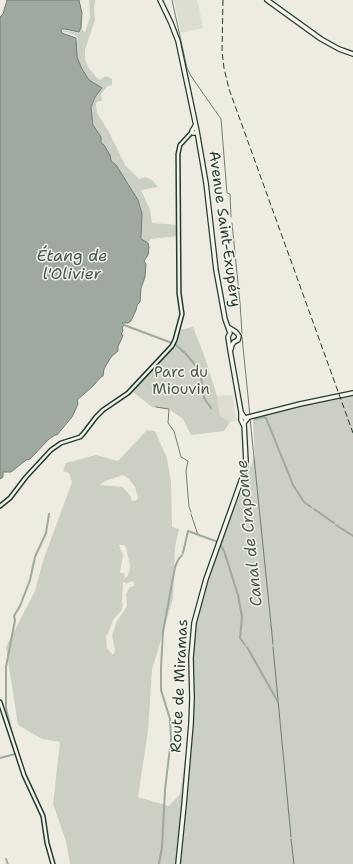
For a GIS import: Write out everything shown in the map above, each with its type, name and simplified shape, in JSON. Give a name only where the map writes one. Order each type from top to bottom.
[{"type":"main road","points":[[267,0],[321,39],[339,49],[353,54]]},
{"type":"main road","name":"Avenue Saint-Exupéry","points":[[161,1],[178,41],[205,175],[215,261],[225,319],[231,332]]},
{"type":"main road","points":[[231,352],[234,342],[238,340],[238,333],[231,332],[229,339],[231,352],[241,412],[244,419],[300,404],[353,393]]},
{"type":"main road","points":[[229,339],[234,342]]},
{"type":"main road","name":"Route de Miramas","points":[[178,864],[191,724],[191,664],[193,626],[203,588],[245,470],[246,456],[244,419]]},
{"type":"street","points":[[0,506],[10,498],[26,477],[51,450],[61,443],[83,434],[103,410],[128,393],[172,346],[182,314],[179,292],[178,154],[180,145],[195,131]]},
{"type":"street","points":[[0,702],[23,772],[43,816],[47,843],[53,864]]},
{"type":"shaded area","points":[[174,0],[197,0],[203,28],[181,33]]},
{"type":"shaded area","points":[[232,395],[237,421],[230,422],[220,416],[217,396]]},
{"type":"green space","points":[[89,0],[95,0],[95,20],[85,50],[85,59],[88,67],[100,80],[106,76],[112,79],[112,85],[108,86],[101,94],[102,101],[96,103],[97,113],[109,132],[125,165],[139,179],[145,177],[152,180],[158,187],[141,190],[150,210],[152,223],[178,225],[178,236],[151,239],[148,243],[142,240],[142,214],[138,200],[116,165],[111,161],[110,155],[101,143],[98,131],[94,126],[91,107],[95,97],[102,88],[89,80],[82,69],[77,57],[76,46],[78,39],[75,35],[62,31],[65,30],[78,33],[82,25],[82,29],[85,32],[90,18]]},
{"type":"green space","name":"Parc du Miouvin","points":[[193,327],[217,396],[220,416],[230,422],[224,431],[191,435],[183,419],[169,409],[152,407],[133,392],[174,344],[180,330]]},
{"type":"green space","points":[[353,395],[353,864],[70,864],[66,841],[53,804],[60,742],[42,739],[18,725],[6,647],[35,591],[43,561],[72,482],[69,473],[63,471],[66,463],[96,455],[118,461],[147,430],[155,431],[167,458],[171,482],[172,527],[179,529],[175,547],[173,598],[152,670],[148,731],[138,797],[169,806],[180,794],[189,732],[195,611],[255,455],[253,419],[307,403]],"holes":[[[123,475],[128,478],[135,487],[138,497],[137,500],[132,501],[123,487],[100,485],[105,481]],[[119,545],[124,545],[126,547],[130,566],[127,577],[125,577],[124,573],[120,573],[123,555]],[[132,581],[134,586],[130,587],[126,594],[127,606],[117,621],[112,635],[115,650],[114,654],[112,654],[107,648],[106,636],[113,620],[121,611],[123,605],[123,582],[126,584]]]},
{"type":"water","name":"Étang de l'Olivier","points":[[7,0],[79,0],[82,13],[79,32],[65,29],[62,29],[61,31],[62,33],[76,38],[77,57],[82,69],[89,80],[102,88],[95,97],[91,107],[93,125],[101,137],[101,143],[110,155],[111,161],[116,165],[138,200],[142,214],[141,239],[148,243],[149,247],[148,255],[144,261],[146,264],[145,277],[141,288],[140,302],[137,305],[131,321],[128,323],[122,323],[124,325],[121,334],[123,335],[118,346],[118,351],[111,357],[104,369],[103,376],[77,400],[78,404],[72,417],[57,435],[49,439],[30,459],[26,460],[11,472],[3,472],[3,477],[0,479],[0,17],[3,14]]},
{"type":"waterway","name":"Canal de Craponne","points":[[172,0],[187,68],[221,119],[227,193],[230,194],[231,217]]},
{"type":"waterway","name":"Canal de Craponne","points":[[232,223],[242,333]]},
{"type":"waterway","points":[[124,325],[172,343]]},
{"type":"waterway","name":"Canal de Craponne","points":[[242,337],[250,416]]},
{"type":"waterway","points":[[175,344],[196,366],[201,377],[204,398],[211,408]]},
{"type":"waterway","points":[[156,407],[169,409],[168,423],[174,431],[181,457],[188,461],[186,471],[189,507],[191,512]]},
{"type":"waterway","name":"Canal de Craponne","points":[[250,418],[273,644]]},
{"type":"waterway","points":[[255,419],[266,418],[293,485],[304,502],[311,507]]},
{"type":"waterway","points":[[314,509],[334,523]]},
{"type":"waterway","points":[[12,734],[6,708],[6,667],[15,620],[14,616],[20,606],[30,580],[35,557],[46,533],[49,514]]},
{"type":"waterway","points":[[191,514],[198,535]]},
{"type":"waterway","points":[[336,525],[353,536]]},
{"type":"waterway","points":[[183,553],[188,531],[218,542]]},
{"type":"waterway","points":[[220,544],[224,551],[238,595],[242,617],[240,638],[245,645]]},
{"type":"waterway","points":[[159,864],[162,847],[165,790],[171,739],[170,719],[161,690],[163,632],[175,567],[182,555]]},
{"type":"waterway","points":[[247,647],[278,702]]},
{"type":"waterway","name":"Canal de Craponne","points":[[273,647],[291,837]]},
{"type":"waterway","points":[[0,758],[15,754],[15,751]]},
{"type":"waterway","name":"Canal de Craponne","points":[[291,839],[294,864]]},
{"type":"waterway","points":[[6,859],[8,864]]},
{"type":"railway","points":[[223,0],[222,51],[229,89],[353,433]]}]
